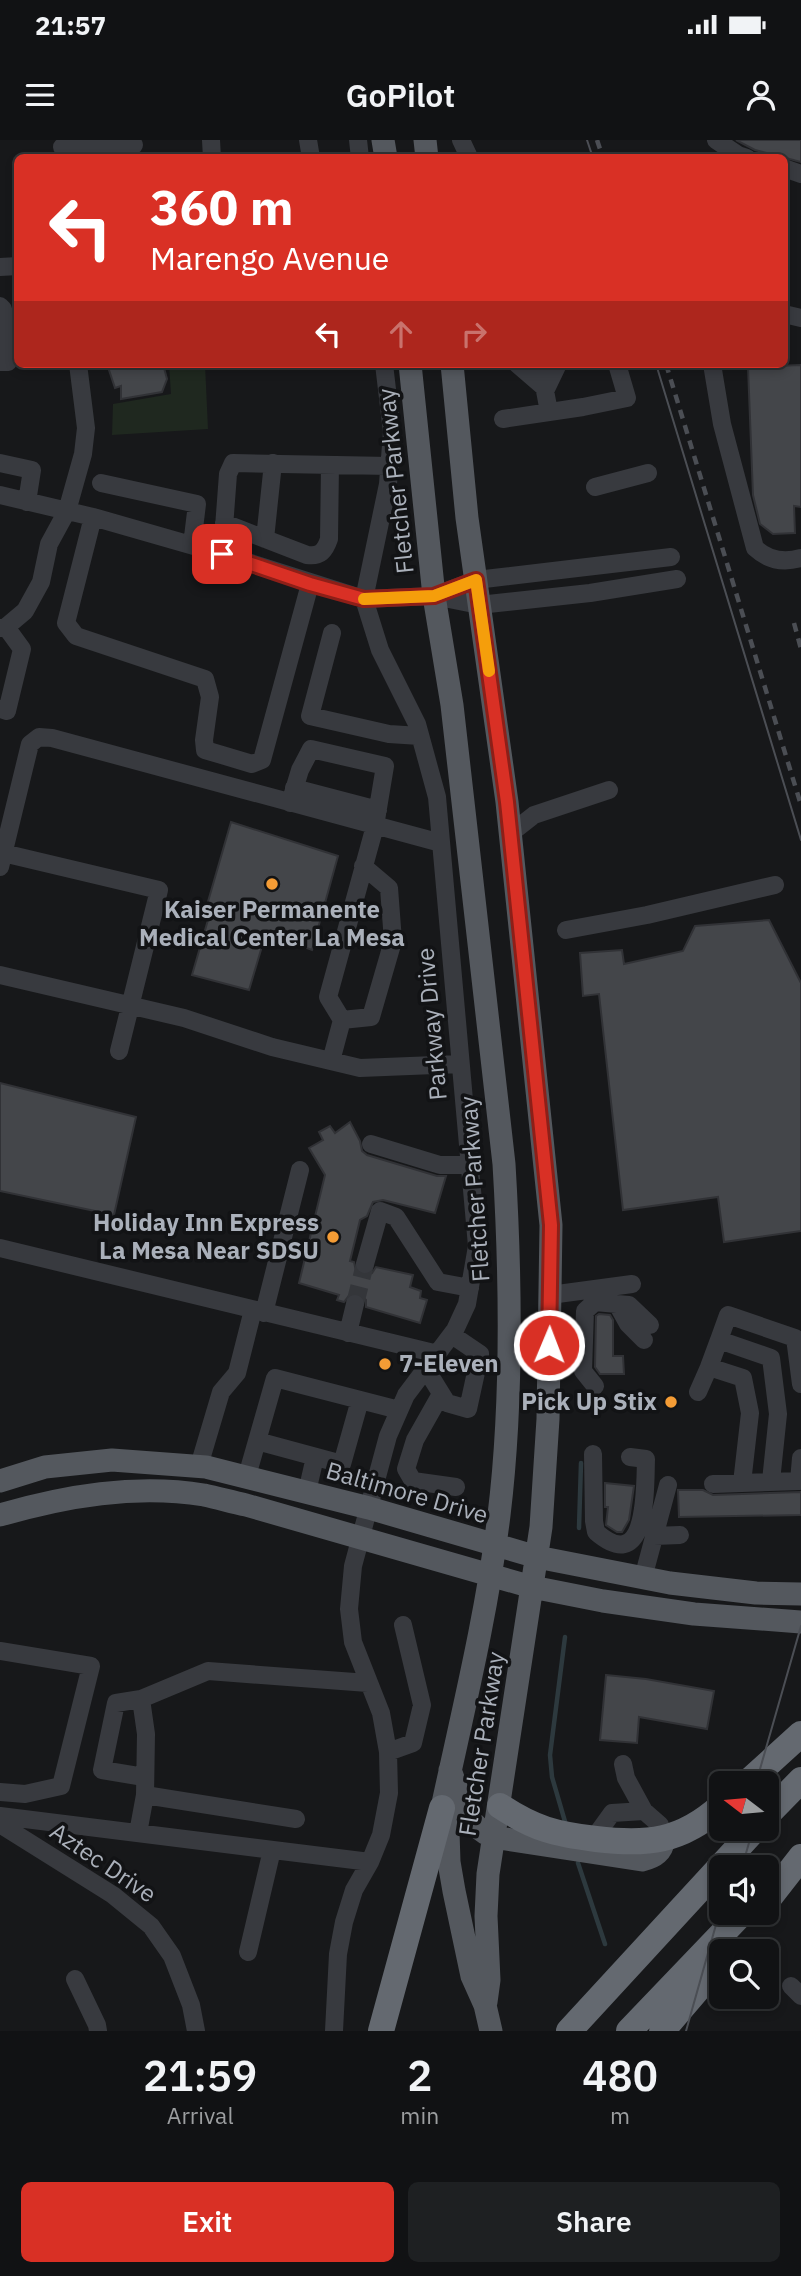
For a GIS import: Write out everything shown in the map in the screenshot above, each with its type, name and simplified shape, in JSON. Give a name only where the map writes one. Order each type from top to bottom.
[{"type":"highway","points":[[760,1771],[801,1734]]},
{"type":"highway","points":[[779,1803],[801,1780]]},
{"type":"highway","points":[[500,1806],[534,1826],[557,1833],[631,1842],[664,1839],[692,1828],[709,1815]]},
{"type":"highway","points":[[380,2031],[443,1808]]},
{"type":"highway","points":[[569,2031],[744,1841]]},
{"type":"highway","points":[[779,1875],[801,1854]]},
{"type":"highway","points":[[779,1884],[801,1854]]},
{"type":"highway","points":[[629,2031],[731,1925]]},
{"type":"highway","points":[[738,1939],[749,1925]]},
{"type":"highway","points":[[663,2031],[709,1976]]},
{"type":"main road","name":"Fletcher Parkway","points":[[410,368],[434,596],[452,705],[504,1164],[507,1214],[507,1412],[499,1516],[443,1808],[454,1891],[472,1976],[485,2005],[491,2031]]},
{"type":"main road","name":"Fletcher Parkway","points":[[452,368],[467,518],[511,833],[551,1225],[548,1419],[541,1527],[500,1806],[493,1837],[487,1898],[489,1980],[485,2005]]},
{"type":"main road","name":"Baltimore Drive","points":[[0,1481],[45,1467],[112,1460],[199,1466],[369,1508],[537,1557],[643,1578],[756,1593],[801,1594]]},
{"type":"main road","points":[[0,1515],[55,1499],[114,1492],[204,1495],[531,1587],[694,1614],[801,1622]]},
{"type":"main road","points":[[450,1770],[468,1819],[481,1832],[493,1837],[642,1860],[657,1855],[663,1847],[664,1839]]},
{"type":"street","points":[[716,140],[737,154]]},
{"type":"street","points":[[62,148],[134,145]]},
{"type":"street","points":[[0,306],[3,309],[8,362],[0,362]]},
{"type":"street","points":[[0,709],[7,711],[22,649],[3,627],[25,611],[41,582],[49,544],[67,511],[83,454],[86,428],[78,368]]},
{"type":"street","name":"Parkway Drive","points":[[334,2031],[338,1954],[344,1922],[354,1890],[381,1835],[389,1793],[388,1752],[381,1713],[353,1642],[349,1609],[353,1566],[388,1436],[406,1395],[452,1335],[467,1304],[477,1246],[437,797],[417,724],[380,650],[364,599],[390,466],[392,432],[384,368]]},
{"type":"street","points":[[522,368],[546,388]]},
{"type":"street","points":[[529,368],[546,388]]},
{"type":"street","points":[[547,368],[549,412]]},
{"type":"street","points":[[503,419],[627,398],[618,368]]},
{"type":"street","points":[[713,368],[722,424],[755,548],[772,559],[787,562],[801,558]]},
{"type":"street","points":[[0,463],[32,470],[27,502]]},
{"type":"street","points":[[222,554],[228,474],[233,463],[390,466]]},
{"type":"street","points":[[265,538],[273,463]]},
{"type":"street","points":[[224,523],[314,556],[326,547],[329,539],[330,465]]},
{"type":"street","points":[[595,487],[648,473]]},
{"type":"street","points":[[101,483],[197,504],[192,545]]},
{"type":"street","points":[[0,495],[93,517],[192,545],[364,599],[434,596],[479,605],[590,593],[677,579]]},
{"type":"street","points":[[93,517],[66,623],[76,636],[205,679],[210,697],[205,750],[252,764],[262,760],[310,584]]},
{"type":"street","points":[[434,596],[476,580],[671,557]]},
{"type":"street","points":[[332,633],[310,716],[389,734],[420,736]]},
{"type":"street","points":[[119,1051],[159,890],[2,860],[30,744],[39,737],[377,818],[441,843]]},
{"type":"street","points":[[292,796],[300,770],[311,749],[385,766],[377,818],[328,997],[342,1020],[331,1061]]},
{"type":"street","points":[[511,833],[531,816],[609,790]]},
{"type":"street","points":[[342,1020],[372,1017],[393,941],[389,888],[363,866]]},
{"type":"street","points":[[566,930],[775,885]]},
{"type":"street","points":[[0,975],[184,1018],[272,1047],[360,1068],[460,1064]]},
{"type":"street","points":[[371,1144],[440,1164],[470,1165]]},
{"type":"street","points":[[199,1466],[221,1392],[237,1373],[300,1170]]},
{"type":"street","points":[[365,1264],[380,1211],[396,1217],[438,1282],[470,1288]]},
{"type":"street","points":[[0,1248],[438,1354]]},
{"type":"street","points":[[550,1295],[632,1284]]},
{"type":"street","points":[[596,1387],[583,1371],[585,1311],[594,1303],[617,1304],[628,1324],[647,1333]]},
{"type":"street","points":[[348,1332],[355,1304]]},
{"type":"street","points":[[698,1392],[728,1315],[795,1338],[801,1384]]},
{"type":"street","points":[[426,1369],[447,1403],[468,1409],[480,1354],[452,1335]]},
{"type":"street","points":[[719,1340],[771,1358],[778,1414],[771,1481]]},
{"type":"street","points":[[709,1367],[743,1378],[750,1413],[742,1483]]},
{"type":"street","points":[[247,1476],[275,1378],[399,1410]]},
{"type":"street","points":[[441,1394],[415,1440],[406,1469],[413,1481],[456,1487]]},
{"type":"street","points":[[257,1441],[342,1464],[360,1400]]},
{"type":"street","points":[[593,1454],[596,1532],[614,1543],[625,1544],[633,1540],[638,1532],[643,1511],[646,1459],[630,1457]]},
{"type":"street","points":[[307,1492],[315,1457]]},
{"type":"street","points":[[713,1484],[799,1480],[801,1458]]},
{"type":"street","points":[[643,1578],[668,1485]]},
{"type":"street","points":[[654,1536],[680,1535]]},
{"type":"street","points":[[388,1752],[413,1742],[422,1705],[403,1625]]},
{"type":"street","points":[[0,1651],[91,1666],[61,1786],[25,1794],[0,1792]]},
{"type":"street","points":[[296,1819],[144,1786],[102,1770],[116,1703],[141,1699],[208,1671],[368,1683]]},
{"type":"street","points":[[138,1833],[144,1786],[146,1734],[141,1699]]},
{"type":"street","points":[[594,1839],[612,1813],[625,1771],[644,1811],[660,1825],[664,1839]]},
{"type":"street","points":[[612,1813],[644,1811]]},
{"type":"street","points":[[0,1816],[370,1862]]},
{"type":"street","name":"Aztec Drive","points":[[0,1824],[113,1895],[151,1926],[172,1956],[191,2005],[196,2031]]},
{"type":"street","points":[[248,1952],[272,1850]]},
{"type":"street","points":[[75,1979],[98,2031]]},
{"type":"shaded area","points":[[169,368],[205,368],[208,429],[112,435],[113,404],[171,394]]},
{"type":"building","points":[[736,140],[801,140],[801,162],[788,159],[788,154],[770,154]]},
{"type":"building","points":[[788,365],[801,365],[801,507],[794,506],[795,533],[773,534],[760,524],[753,495],[748,368],[788,368]]},
{"type":"building","points":[[108,368],[164,368],[167,379],[162,392],[121,399],[121,386],[115,388]]},
{"type":"building","name":"Kaiser Permanente Medical Center La Mesa","points":[[231,822],[338,856],[312,950],[266,933],[249,990],[192,975],[210,913],[205,912]]},
{"type":"building","points":[[769,920],[801,983],[801,1231],[724,1242],[718,1197],[623,1210],[599,994],[583,996],[580,953],[622,950],[624,964],[683,951],[695,926]]},
{"type":"building","points":[[0,1083],[136,1117],[114,1215],[0,1191]]},
{"type":"building","name":"Holiday Inn Express La Mesa Near SDSU","points":[[350,1122],[362,1151],[367,1155],[437,1176],[446,1176],[435,1213],[383,1200],[373,1202],[367,1216],[360,1220],[350,1261],[354,1262],[356,1271],[363,1275],[372,1273],[376,1267],[413,1275],[410,1287],[421,1291],[420,1298],[427,1300],[420,1323],[366,1307],[366,1300],[358,1293],[351,1293],[344,1302],[337,1300],[339,1295],[299,1283],[325,1175],[309,1148],[323,1140],[319,1132],[330,1126],[335,1133]]},
{"type":"building","points":[[610,1315],[613,1320],[613,1356],[623,1356],[624,1374],[600,1374],[595,1367],[596,1316]]},
{"type":"building","points":[[605,1483],[634,1486],[629,1520],[622,1532],[606,1525],[608,1507],[605,1507]]},
{"type":"building","points":[[678,1490],[703,1490],[713,1495],[801,1492],[801,1515],[679,1517]]},
{"type":"building","points":[[606,1675],[714,1691],[707,1729],[639,1717],[637,1743],[600,1740]]},
{"type":"waterway","points":[[579,1528],[581,1463]]},
{"type":"waterway","points":[[565,1637],[550,1755],[552,1777],[566,1825]]},
{"type":"waterway","points":[[578,1863],[605,1944]]},
{"type":"tunnel","points":[[355,1304],[365,1264]]},
{"type":"tram line","points":[[587,140],[592,154]]},
{"type":"tram line","points":[[657,368],[801,840]]},
{"type":"tram line","points":[[759,1771],[801,1626]]},
{"type":"tram line","points":[[745,1855],[750,1841]]},
{"type":"tram line","points":[[686,2031],[716,1925]]},
{"type":"railway","points":[[597,140],[602,154]]},
{"type":"railway","points":[[667,368],[801,805]]},
{"type":"railway","points":[[794,623],[801,649]]},
{"type":"slow traffic","points":[[364,599],[434,596],[476,580],[489,671]]},
{"type":"place","name":"Kaiser Permanente Medical Center La Mesa","points":[[272,884]]},
{"type":"place","name":"Holiday Inn Express La Mesa Near SDSU","points":[[333,1237]]},
{"type":"place","name":"7-Eleven","points":[[385,1364]]},
{"type":"place","name":"Pick Up Stix","points":[[671,1402]]},
{"type":"route","points":[[222,554],[364,599],[434,596],[476,580],[507,802],[551,1225],[549,1345]]}]
